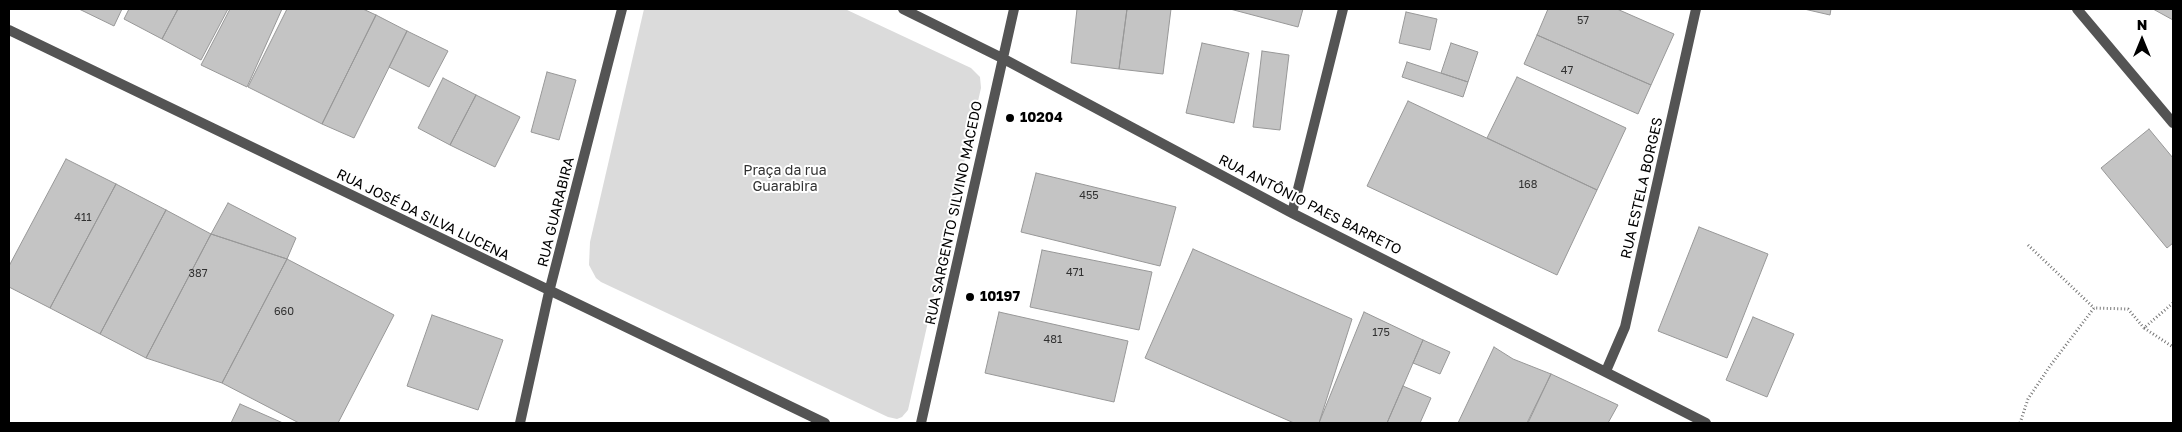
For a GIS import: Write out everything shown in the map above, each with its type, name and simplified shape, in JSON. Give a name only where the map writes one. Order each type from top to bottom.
[{"type":"street","name":"RUA GUARABIRA","points":[[520,423],[549,292],[622,9]]},
{"type":"street","name":"RUA ANTÔNIO PAES BARRETO","points":[[903,9],[1002,58],[1292,213],[1706,423]]},
{"type":"street","name":"RUA SARGENTO SILVINO MACEDO","points":[[921,423],[1014,9]]},
{"type":"street","points":[[1292,213],[1344,9]]},
{"type":"street","name":"RUA ESTELA BORGES","points":[[1606,371],[1625,327],[1696,9]]},
{"type":"street","points":[[2077,9],[2173,123]]},
{"type":"street","name":"RUA JOSÉ DA SILVA LUCENA","points":[[9,30],[549,292],[825,423]]},
{"type":"path","points":[[2028,245],[2094,308],[2128,309],[2144,328],[2173,347]]},
{"type":"path","points":[[2144,328],[2173,303]]},
{"type":"path","points":[[2020,423],[2028,399],[2050,366],[2094,308]]},
{"type":"green space","name":"Praça da rua Guarabira","points":[[644,9],[845,9],[971,68],[980,77],[981,88],[908,410],[902,417],[897,419],[888,417],[596,278],[589,265],[590,242]]},
{"type":"building","points":[[79,9],[122,9],[114,26]]},
{"type":"building","points":[[129,9],[178,9],[162,39],[124,19]]},
{"type":"building","points":[[178,9],[228,9],[201,60],[162,39]]},
{"type":"building","points":[[230,9],[282,9],[247,87],[201,65]]},
{"type":"building","points":[[287,9],[363,9],[376,15],[322,124],[248,87]]},
{"type":"building","points":[[1077,9],[1127,9],[1119,69],[1071,63]]},
{"type":"building","points":[[1127,9],[1171,9],[1163,74],[1119,69]]},
{"type":"building","points":[[1230,9],[1303,9],[1298,27]]},
{"type":"building","points":[[1548,9],[1617,9],[1674,34],[1651,85],[1537,35]]},
{"type":"building","points":[[1804,9],[1831,9],[1830,15]]},
{"type":"building","points":[[2153,9],[2173,9],[2173,20]]},
{"type":"building","points":[[1406,12],[1437,19],[1430,50],[1399,43]]},
{"type":"building","points":[[376,15],[407,31],[354,138],[322,124]]},
{"type":"building","points":[[407,31],[448,51],[429,87],[389,67]]},
{"type":"building","points":[[1537,35],[1651,85],[1638,114],[1524,64]]},
{"type":"building","points":[[1202,43],[1249,53],[1234,123],[1186,113]]},
{"type":"building","points":[[1451,43],[1478,52],[1468,82],[1441,73]]},
{"type":"building","points":[[1262,51],[1289,55],[1280,130],[1253,127]]},
{"type":"building","points":[[1407,62],[1468,82],[1463,97],[1402,77]]},
{"type":"building","points":[[547,72],[576,80],[559,140],[531,132]]},
{"type":"building","points":[[1517,77],[1626,128],[1597,190],[1487,138]]},
{"type":"building","points":[[443,78],[476,95],[450,145],[418,128]]},
{"type":"building","points":[[476,95],[520,117],[495,167],[450,145]]},
{"type":"building","points":[[1408,101],[1597,190],[1557,275],[1367,186]]},
{"type":"building","points":[[2149,129],[2173,158],[2173,243],[2167,248],[2101,168]]},
{"type":"building","points":[[66,159],[116,184],[50,308],[9,287],[9,266]]},
{"type":"building","points":[[1036,173],[1176,207],[1160,266],[1021,232]]},
{"type":"building","points":[[116,184],[166,210],[100,334],[50,308]]},
{"type":"building","points":[[228,203],[296,238],[287,259],[211,234]]},
{"type":"building","points":[[166,210],[211,234],[146,358],[100,334]]},
{"type":"building","points":[[1699,227],[1768,254],[1727,358],[1658,331]]},
{"type":"building","points":[[211,234],[287,259],[222,383],[146,358]]},
{"type":"building","points":[[1193,249],[1352,319],[1319,423],[1294,423],[1145,358]]},
{"type":"building","points":[[1042,250],[1152,272],[1139,330],[1030,307]]},
{"type":"building","points":[[287,259],[394,315],[338,423],[299,423],[222,383]]},
{"type":"building","points":[[999,312],[1128,341],[1114,402],[985,373]]},
{"type":"building","points":[[1364,312],[1423,340],[1387,423],[1319,423]]},
{"type":"building","points":[[432,315],[503,340],[478,410],[407,386]]},
{"type":"building","points":[[1753,317],[1794,334],[1767,397],[1726,380]]},
{"type":"building","points":[[1423,340],[1450,352],[1440,374],[1413,363]]},
{"type":"building","points":[[1494,347],[1513,359],[1551,374],[1527,423],[1458,423]]},
{"type":"building","points":[[1551,374],[1618,405],[1608,423],[1528,423]]},
{"type":"building","points":[[1403,386],[1431,398],[1420,423],[1387,423]]},
{"type":"building","points":[[240,404],[283,423],[231,423]]},
{"type":"place","name":"10204","points":[[1010,118]]},
{"type":"place","name":"10197","points":[[970,297]]}]
